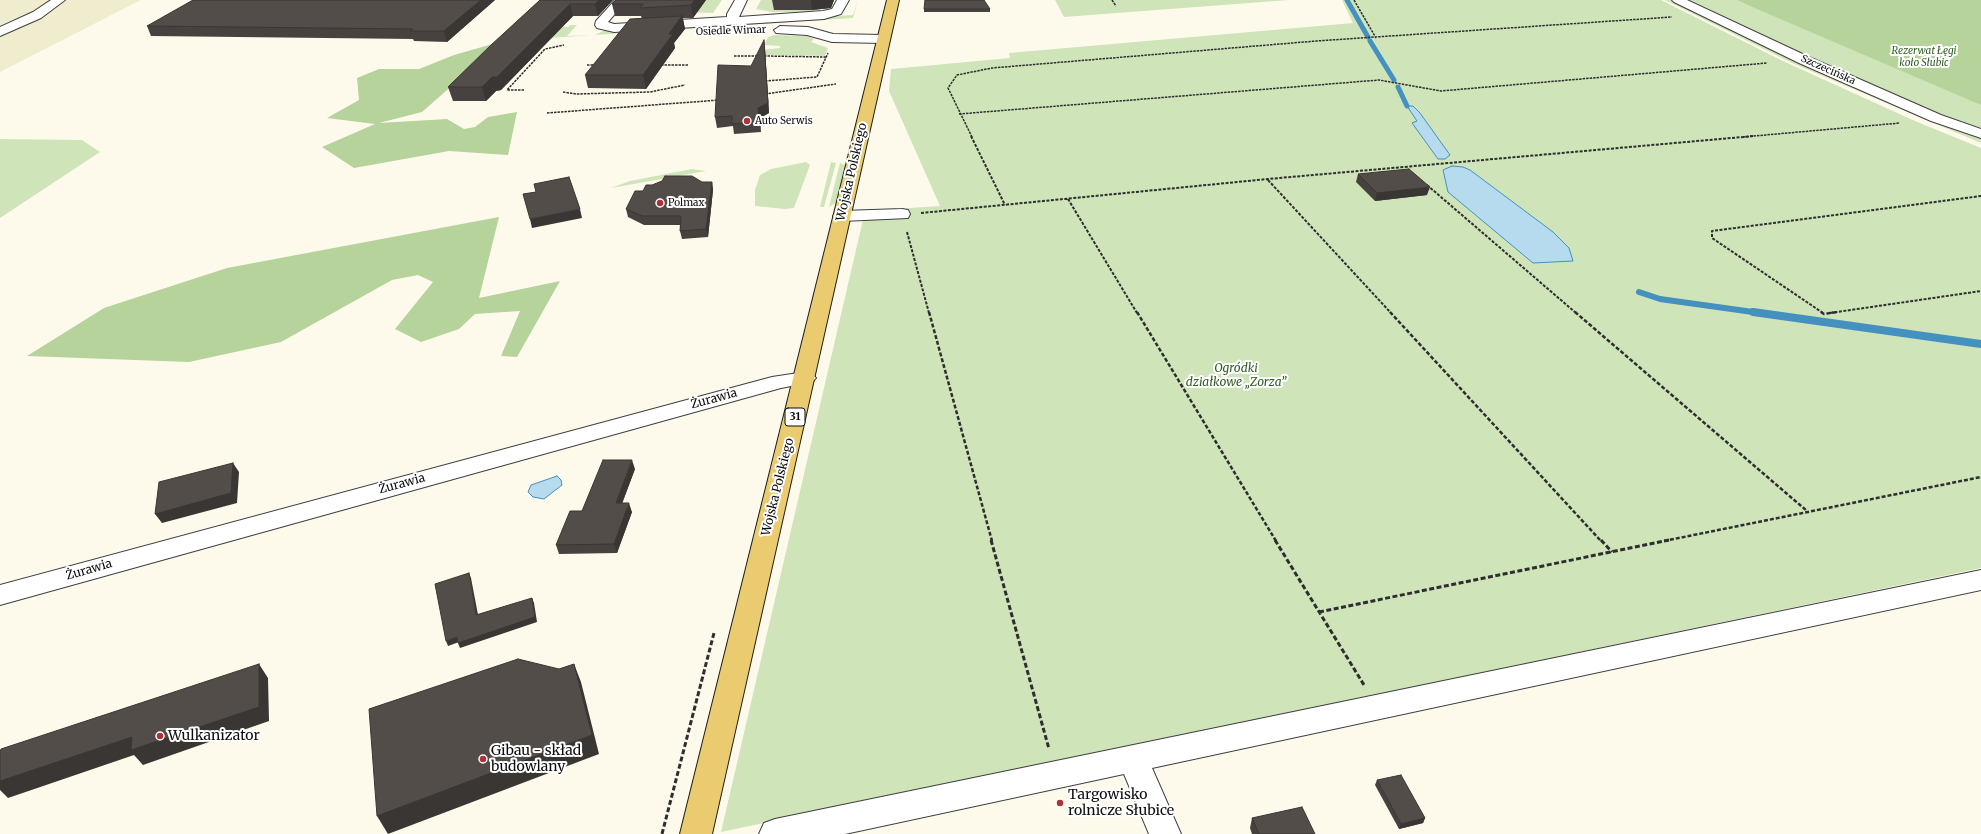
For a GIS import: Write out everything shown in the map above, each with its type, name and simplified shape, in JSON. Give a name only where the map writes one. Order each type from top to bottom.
[{"type":"main road","name":"Wojska Polskiego","points":[[696,834],[746,616],[805,378],[893,0]]},
{"type":"street","points":[[0,32],[37,15],[59,0]]},
{"type":"street","name":"Osiedle Wimar","points":[[620,0],[602,21],[601,25],[614,28],[824,15],[837,11],[842,0]]},
{"type":"street","name":"Osiedle Wimar","points":[[733,20],[733,14],[742,0]]},
{"type":"street","name":"Szczecińska","points":[[1678,0],[1804,60],[1936,118],[1981,134]]},
{"type":"street","name":"Osiedle Wimar","points":[[615,37],[713,31],[770,30],[808,31],[832,38],[843,39],[883,38]]},
{"type":"street","points":[[842,216],[902,214]]},
{"type":"street","name":"Żurawia","points":[[0,595],[779,382],[805,378]]},
{"type":"street","points":[[775,834],[1376,706],[1981,580]]},
{"type":"street","points":[[1133,758],[1165,834]]},
{"type":"path","points":[[1112,0],[1116,6]]},
{"type":"path","points":[[1354,0],[1376,38]]},
{"type":"path","points":[[1005,205],[948,88],[957,75],[992,68],[1308,42],[1708,14]]},
{"type":"path","points":[[762,81],[817,77],[831,47],[843,39]]},
{"type":"path","points":[[524,90],[507,90],[545,49],[564,45]]},
{"type":"path","points":[[734,56],[826,57]]},
{"type":"path","points":[[960,114],[1379,80],[1441,91],[1804,60]]},
{"type":"path","points":[[586,65],[602,65]]},
{"type":"path","points":[[657,65],[688,65]]},
{"type":"path","points":[[761,95],[836,84]]},
{"type":"path","points":[[563,92],[572,92],[576,94],[611,94],[650,92],[685,85]]},
{"type":"path","points":[[547,114],[721,100]]},
{"type":"path","points":[[1056,775],[902,214],[1268,179],[1921,121],[1936,118]]},
{"type":"path","points":[[1406,167],[1412,172]]},
{"type":"path","points":[[1268,179],[1612,552]]},
{"type":"path","points":[[1424,182],[1807,511]]},
{"type":"path","points":[[1981,196],[1712,231],[1712,238],[1824,314],[1981,291]]},
{"type":"path","points":[[1068,199],[1376,706]]},
{"type":"path","points":[[1319,612],[1807,511],[1981,477]]},
{"type":"shaded area","points":[[0,0],[141,0],[0,72]]},
{"type":"green space","points":[[690,0],[722,0],[713,13],[677,12]]},
{"type":"green space","points":[[761,0],[778,0],[774,10],[802,10],[806,3],[820,6],[811,12],[772,12],[756,9]]},
{"type":"green space","points":[[858,0],[853,18],[595,35],[603,31],[853,15]]},
{"type":"green space","points":[[1055,0],[1289,0],[1064,17]]},
{"type":"green space","name":"Ogródki działkowe „Zorza”","points":[[1342,0],[1661,0],[1783,61],[1915,121],[1981,148],[1981,568],[721,832],[865,211],[940,206],[889,91],[891,69],[1010,58],[1009,53],[1353,23]]},
{"type":"green space","name":"Rezerwat Łęgi koło Słubic","points":[[1665,0],[1981,0],[1981,143],[1792,63]]},
{"type":"green space","points":[[1737,0],[1981,0],[1981,105],[1757,9]]},
{"type":"green space","points":[[570,25],[577,25],[567,36],[593,35],[503,41],[559,26],[568,27]]},
{"type":"green space","points":[[775,35],[808,36],[814,39],[811,42],[828,48],[825,56],[764,55],[761,50],[780,48],[780,46],[764,45],[768,37]]},
{"type":"green space","points":[[503,41],[422,112],[379,123],[447,119],[464,129],[475,127],[488,117],[517,112],[508,155],[449,151],[354,168],[322,147],[375,124],[327,118],[359,100],[357,78],[379,69],[419,69],[454,55]]},
{"type":"green space","points":[[0,139],[82,140],[100,152],[0,218]]},
{"type":"green space","points":[[806,162],[810,165],[794,208],[785,209],[755,206],[755,190],[760,175],[771,169]]},
{"type":"green space","points":[[831,162],[836,163],[824,207],[820,207]]},
{"type":"green space","points":[[840,163],[845,165],[837,202],[829,207]]},
{"type":"green space","points":[[692,169],[706,171],[611,188],[630,181]]},
{"type":"green space","points":[[499,217],[479,298],[560,281],[517,357],[501,356],[520,311],[475,314],[459,329],[421,342],[395,329],[433,282],[418,275],[392,280],[281,342],[189,362],[27,356],[104,308],[227,268]]},
{"type":"water","points":[[1407,106],[1413,106],[1420,113],[1450,155],[1445,159],[1438,159],[1412,123],[1417,121]]},
{"type":"water","points":[[1452,166],[1463,167],[1470,170],[1553,232],[1569,248],[1573,261],[1533,263],[1448,192],[1443,170]]},
{"type":"water","points":[[557,476],[561,480],[562,485],[544,499],[533,497],[528,492],[531,485]]},
{"type":"building","points":[[193,0],[481,0],[444,31],[410,31],[413,29],[147,26]]},
{"type":"building","points":[[540,0],[599,0],[595,4],[570,4],[497,77],[492,77],[482,87],[448,87],[491,45]]},
{"type":"building","points":[[616,0],[695,0],[691,5],[640,8],[643,4],[612,4]]},
{"type":"building","points":[[925,0],[984,0],[990,9],[924,9]]},
{"type":"building","points":[[682,16],[669,34],[673,34],[643,75],[585,75],[630,19]]},
{"type":"building","points":[[764,40],[768,103],[758,108],[759,122],[732,124],[732,116],[715,117],[718,65],[751,66]]},
{"type":"building","points":[[1409,169],[1430,187],[1377,193],[1358,174]]},
{"type":"building","points":[[665,176],[692,176],[702,182],[712,182],[706,229],[680,231],[681,216],[642,216],[626,209],[635,191],[643,191],[646,185],[652,185],[662,181]]},
{"type":"building","points":[[569,177],[580,209],[530,219],[523,194],[536,192],[534,184]]},
{"type":"building","points":[[603,460],[632,460],[616,503],[629,503],[614,544],[556,545],[570,511],[582,511]]},
{"type":"building","points":[[233,463],[231,493],[155,514],[159,482]]},
{"type":"building","points":[[469,573],[476,615],[532,598],[535,617],[458,643],[457,637],[446,641],[435,584]]},
{"type":"building","name":"Gibau - skład budowlany","points":[[518,659],[559,669],[574,664],[592,735],[377,816],[369,709]]},
{"type":"building","points":[[259,664],[259,707],[131,750],[132,737],[0,781],[1,749]]},
{"type":"building","points":[[1401,775],[1425,818],[1401,824],[1377,780]]},
{"type":"building","points":[[1302,807],[1315,834],[1259,834],[1252,818]]},
{"type":"waterway","points":[[1347,0],[1368,37]]},
{"type":"waterway","points":[[1370,41],[1394,80]]},
{"type":"waterway","points":[[1398,87],[1407,106]]},
{"type":"waterway","points":[[1639,292],[1660,299],[1760,313]]},
{"type":"waterway","points":[[1753,312],[1981,344]]},
{"type":"place","name":"Auto Serwis","points":[[747,121]]},
{"type":"place","name":"Polmax","points":[[660,203]]},
{"type":"place","name":"Wulkanizator","points":[[160,736]]},
{"type":"place","name":"Gibau - skład budowlany","points":[[483,759]]},
{"type":"place","name":"Targowisko rolnicze Słubice","points":[[1060,803]]}]
